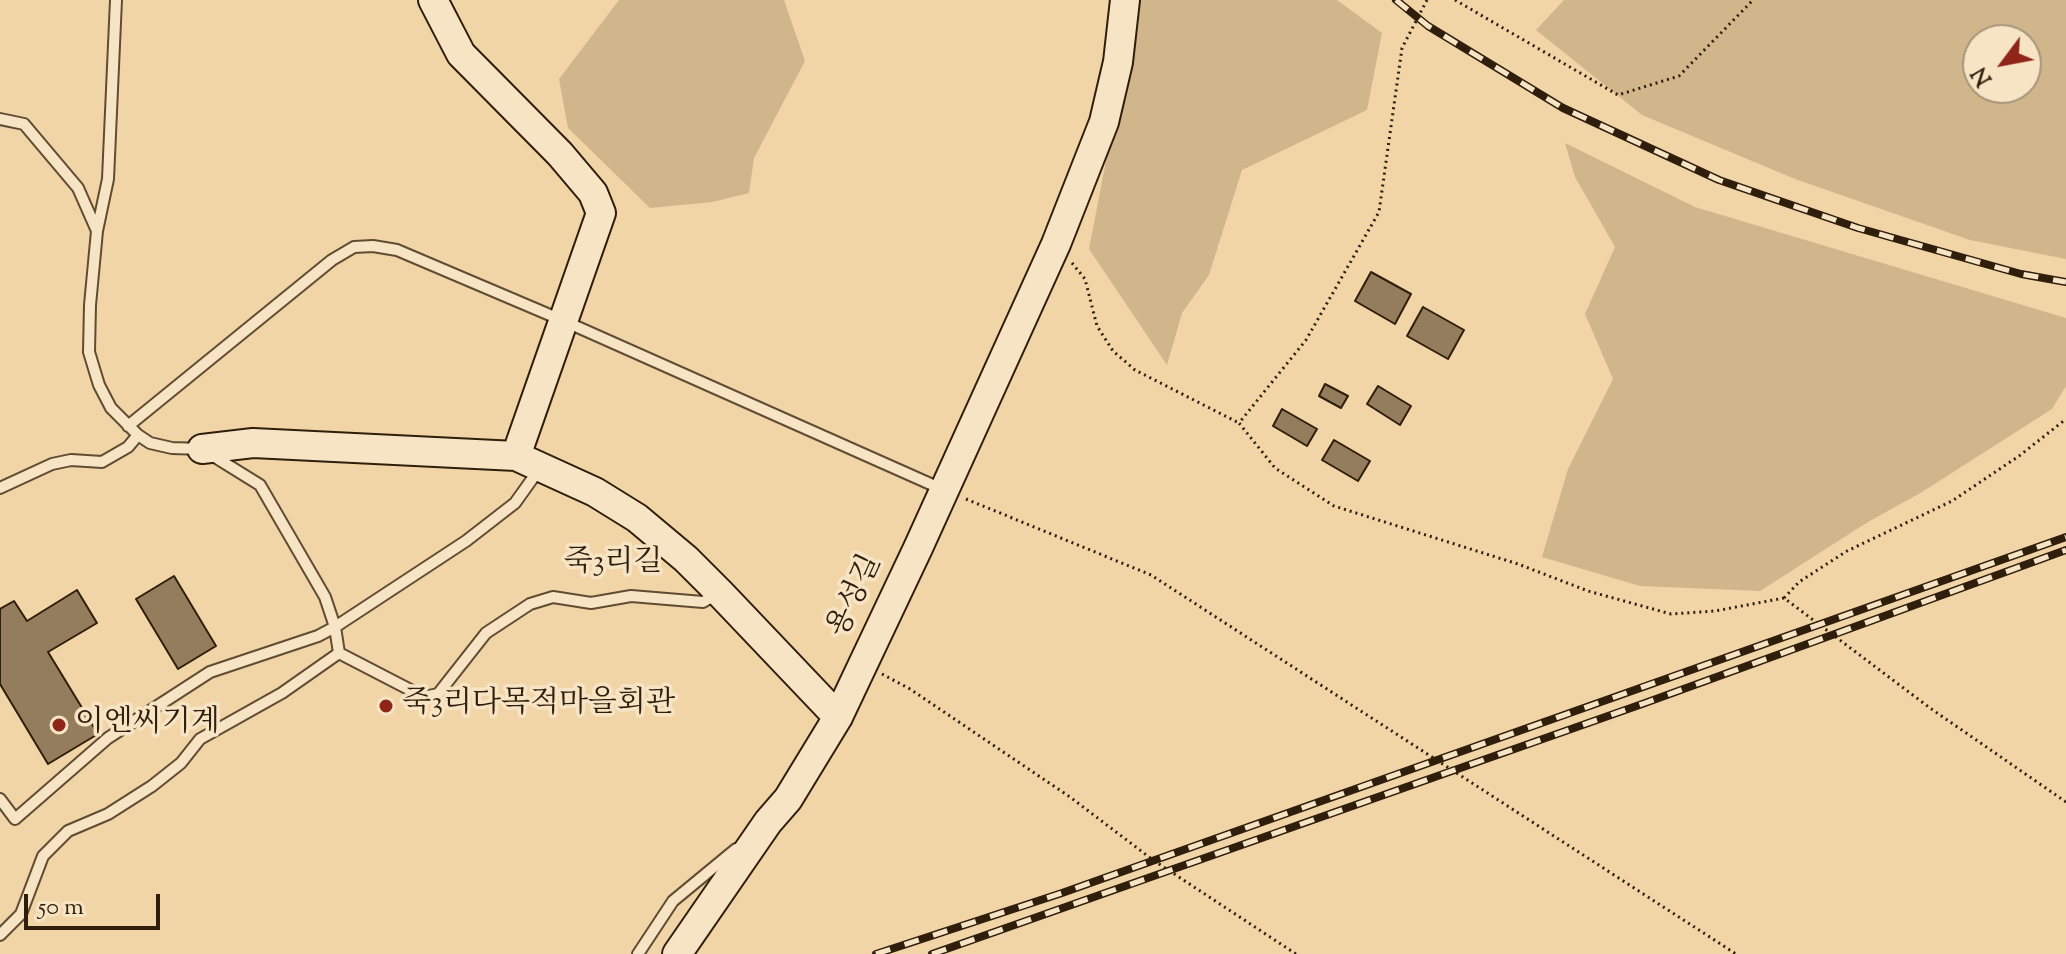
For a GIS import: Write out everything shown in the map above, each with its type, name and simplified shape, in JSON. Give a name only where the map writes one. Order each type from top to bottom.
[{"type":"street","points":[[433,0],[461,54],[560,154],[593,193],[601,213],[564,321],[529,461]]},
{"type":"street","name":"용성길","points":[[677,954],[768,822],[788,799],[838,717],[863,664],[1056,244],[1104,122],[1118,62],[1125,0]]},
{"type":"street","name":"죽3리길","points":[[202,449],[253,443],[463,451],[529,461],[595,492],[637,518],[686,559],[838,717]]},
{"type":"lane","name":"죽3리길","points":[[116,0],[108,179],[97,231],[90,305],[89,352],[99,385],[111,408],[150,443],[172,448],[202,449],[260,485],[325,597],[335,627],[339,653],[424,697],[438,694],[486,633],[530,604],[553,597],[591,603],[631,596],[703,602],[720,593]]},
{"type":"lane","points":[[0,119],[24,124],[78,188],[97,231]]},
{"type":"lane","points":[[128,426],[332,260],[354,247],[373,246],[397,250],[564,321],[944,490]]},
{"type":"lane","points":[[0,488],[52,464],[71,460],[102,462],[128,447],[138,435]]},
{"type":"lane","points":[[0,799],[15,819],[108,738],[210,672],[318,636],[335,627],[466,541],[515,503],[529,461]]},
{"type":"lane","points":[[0,935],[21,914],[43,856],[68,831],[108,814],[152,786],[181,763],[200,739],[282,693],[339,653]]},
{"type":"lane","points":[[638,954],[673,901],[768,822]]},
{"type":"path","points":[[1239,423],[1306,340],[1379,212],[1402,48],[1427,0]]},
{"type":"path","points":[[1455,0],[1618,95],[1679,76],[1753,0]]},
{"type":"path","points":[[1056,244],[1085,279],[1097,326],[1113,351],[1135,370],[1239,423],[1275,468],[1334,506],[1518,564],[1588,591],[1671,614],[1715,611],[1784,598],[1799,582],[1847,551],[1952,501],[2019,456],[2066,419]]},
{"type":"path","points":[[944,490],[1151,575],[1736,954]]},
{"type":"path","points":[[1784,598],[1930,708],[2066,802]]},
{"type":"path","points":[[863,664],[923,698],[1070,797],[1153,860],[1296,954]]},
{"type":"shaded area","points":[[619,0],[784,0],[805,61],[754,158],[749,193],[712,202],[650,208],[568,128],[559,79]]},
{"type":"shaded area","points":[[1137,0],[1337,0],[1382,33],[1367,110],[1242,170],[1209,275],[1182,313],[1167,365],[1089,249]]},
{"type":"shaded area","points":[[1564,0],[2066,0],[2066,259],[1970,240],[1795,179],[1642,115],[1536,30]]},
{"type":"shaded area","points":[[1565,143],[1695,207],[2066,318],[2066,386],[2052,409],[1760,591],[1640,586],[1542,557],[1568,469],[1613,379],[1585,314],[1615,247],[1575,177]]},
{"type":"building","points":[[1371,272],[1411,294],[1395,324],[1355,301]]},
{"type":"building","points":[[1423,307],[1464,330],[1448,359],[1407,336]]},
{"type":"building","points":[[1325,384],[1348,396],[1341,408],[1319,396]]},
{"type":"building","points":[[1378,386],[1411,406],[1400,425],[1367,404]]},
{"type":"building","points":[[1282,409],[1317,429],[1307,446],[1273,426]]},
{"type":"building","points":[[1334,440],[1370,461],[1358,481],[1322,460]]},
{"type":"building","points":[[174,576],[216,646],[178,669],[136,599]]},
{"type":"building","points":[[77,590],[97,623],[48,652],[98,734],[48,764],[0,684],[0,609],[14,601],[27,621]]},
{"type":"railway","points":[[1396,0],[1428,26],[1563,108],[1719,180],[1858,228],[2021,274],[2066,282]]},
{"type":"railway","points":[[876,954],[1062,893],[2066,537]]},
{"type":"railway","points":[[932,954],[1645,703],[2066,550]]},
{"type":"place","name":"죽3리다목적마을회관","points":[[386,706]]},
{"type":"place","name":"이엔씨기계","points":[[59,725]]}]
